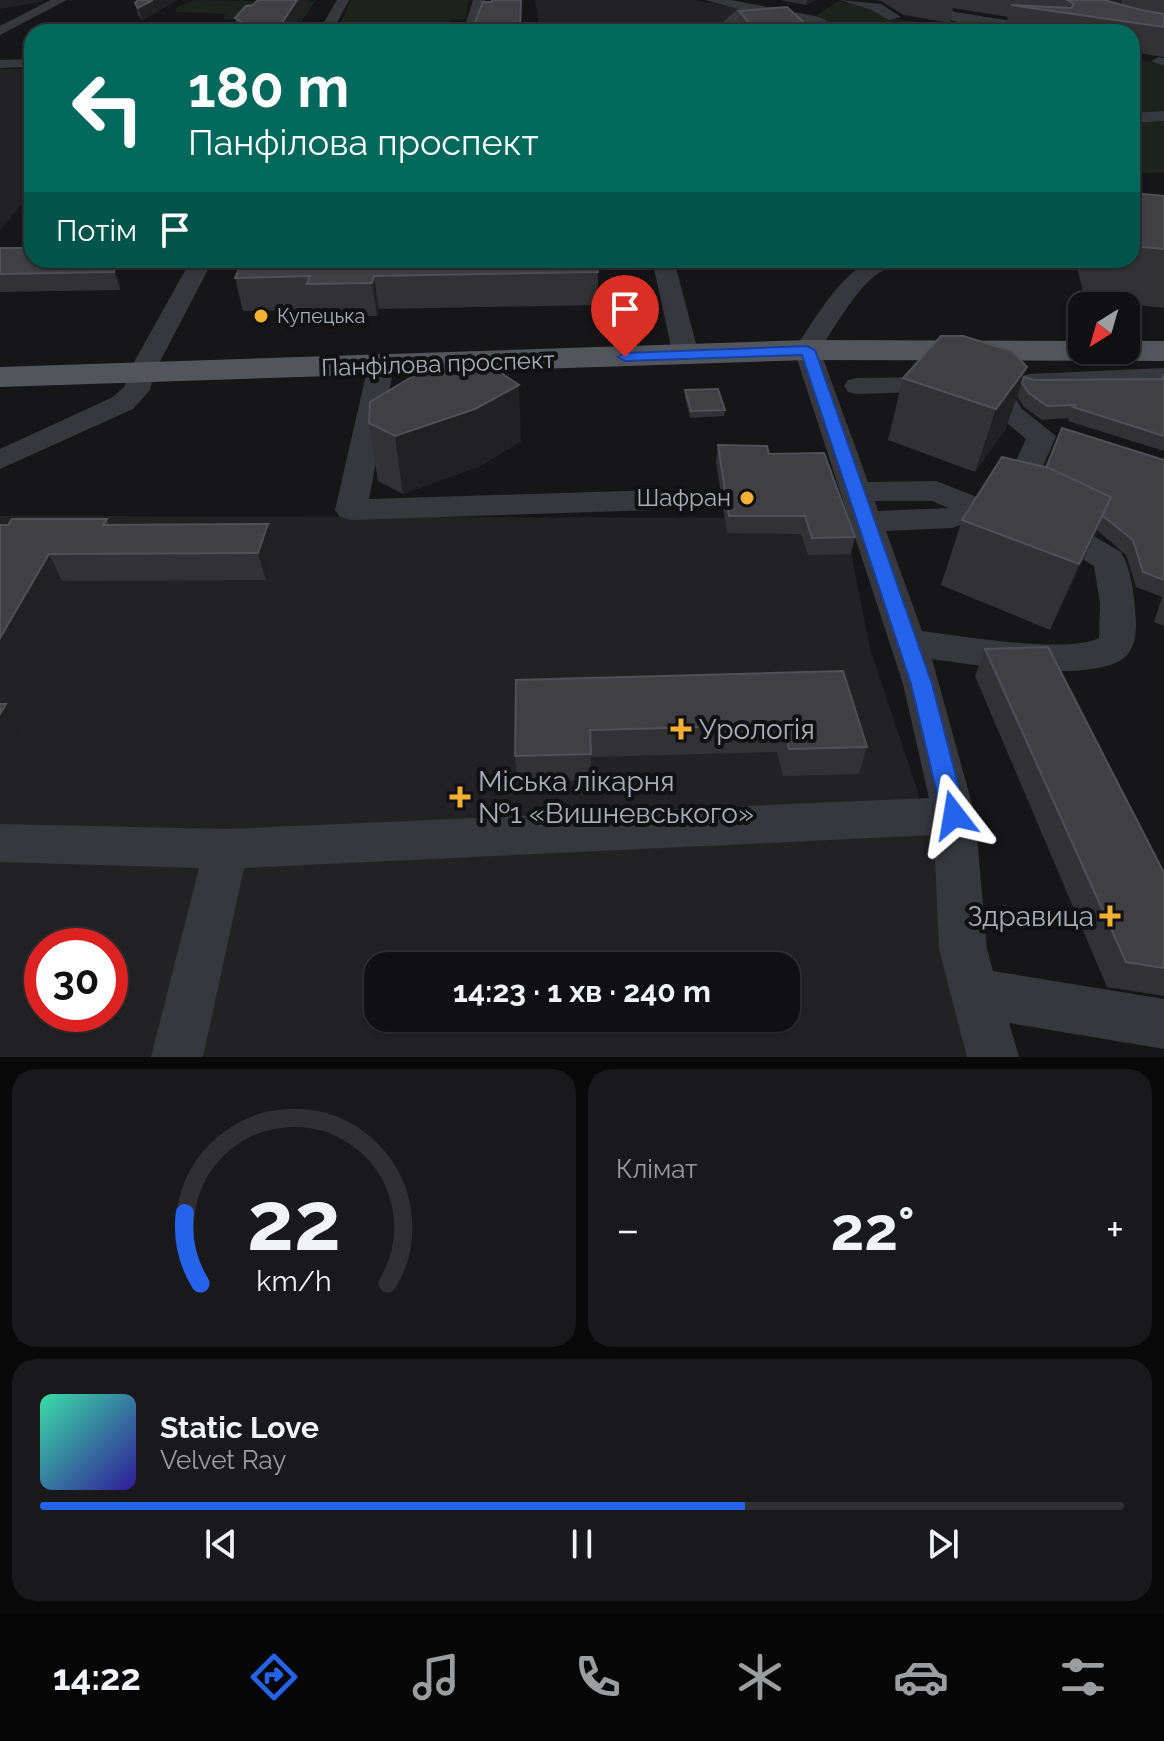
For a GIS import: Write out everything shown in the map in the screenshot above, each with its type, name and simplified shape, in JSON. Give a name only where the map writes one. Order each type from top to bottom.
[{"type":"main road","name":"Панфілова проспект","points":[[0,377],[807,350],[1008,373],[1164,351]]},
{"type":"street","points":[[0,31],[61,0]]},
{"type":"street","points":[[330,24],[343,0]]},
{"type":"street","points":[[472,24],[479,0]]},
{"type":"street","points":[[711,0],[813,15],[821,24]]},
{"type":"street","points":[[837,0],[876,7],[894,17]]},
{"type":"street","points":[[910,0],[952,16],[1006,24],[1050,21]]},
{"type":"street","points":[[726,24],[740,3]]},
{"type":"street","points":[[1147,47],[1162,57]]},
{"type":"street","points":[[0,64],[24,63]]},
{"type":"street","points":[[1140,118],[1164,116]]},
{"type":"street","points":[[0,460],[123,403],[137,390],[141,373],[198,268]]},
{"type":"street","points":[[665,268],[686,355]]},
{"type":"street","points":[[871,268],[835,307],[807,350],[922,684],[954,815],[963,949],[993,1057]]},
{"type":"street","points":[[381,366],[351,510],[655,500]]},
{"type":"street","points":[[861,507],[952,518],[1011,505],[1058,426],[1025,427],[995,392],[1008,373]]},
{"type":"street","points":[[857,386],[1008,373],[1164,376]]},
{"type":"street","points":[[908,643],[1055,658],[1095,657],[1108,654],[1116,644],[1118,596],[1109,560],[1067,535],[994,510]]},
{"type":"street","points":[[0,843],[226,849],[954,815]]},
{"type":"street","points":[[177,1057],[226,849]]},
{"type":"street","points":[[976,993],[1164,1024]]},
{"type":"shaded area","points":[[194,0],[316,0],[300,24],[253,24],[223,19],[225,14],[175,12],[177,7]]},
{"type":"shaded area","points":[[351,0],[469,0],[466,19],[451,20],[451,24],[340,24]]},
{"type":"shaded area","points":[[535,0],[696,0],[743,9],[726,24],[539,24]]},
{"type":"shaded area","points":[[839,1],[874,8],[893,18],[927,24],[823,24],[826,20],[813,17]]},
{"type":"shaded area","points":[[1140,60],[1164,64],[1164,173],[1140,173]]},
{"type":"shaded area","points":[[0,69],[24,69],[24,202],[0,230]]},
{"type":"shaded area","name":"Міська лікарня №1 «Вишневського»","points":[[0,516],[844,518],[870,648],[1006,1057],[0,1057]]},
{"type":"building","points":[[138,0],[153,0],[138,8],[135,3]]},
{"type":"building","points":[[258,0],[297,0],[281,24],[245,24],[235,18],[246,6]]},
{"type":"building","points":[[521,0],[520,24],[474,24],[483,2]]},
{"type":"building","points":[[1067,0],[1104,0],[1164,14],[1164,27],[1011,5],[1071,8],[1074,4]]},
{"type":"building","points":[[787,7],[805,24],[750,24],[739,11]]},
{"type":"building","points":[[1140,194],[1164,196],[1164,249],[1140,247]]},
{"type":"building","points":[[0,248],[24,248],[24,268],[114,268],[114,272],[0,274]]},
{"type":"building","points":[[239,268],[598,268],[598,272],[374,276],[372,283],[307,284],[310,276],[235,278]]},
{"type":"building","points":[[941,336],[963,336],[1012,351],[1027,367],[996,409],[903,378]]},
{"type":"building","points":[[471,352],[487,363],[501,366],[504,375],[519,385],[475,409],[395,436],[369,423],[370,402],[425,369]]},
{"type":"building","points":[[1164,374],[1164,436],[1073,407],[1075,405],[1047,406],[1029,393],[1022,383],[1024,377],[1035,380],[1162,379]]},
{"type":"building","points":[[718,389],[725,410],[691,411],[685,390]]},
{"type":"building","points":[[1062,428],[1164,460],[1164,580],[1143,572],[1133,540],[1103,516],[1101,519],[1111,497],[1046,468]]},
{"type":"building","points":[[718,445],[767,446],[769,454],[824,453],[855,537],[812,538],[805,516],[729,516]]},
{"type":"building","points":[[1002,457],[1049,468],[1111,497],[1079,564],[962,520]]},
{"type":"building","points":[[12,519],[107,519],[103,525],[268,524],[258,553],[49,554],[0,638],[0,525],[8,525]]},
{"type":"building","points":[[1048,647],[1164,873],[1164,968],[1126,962],[985,649]]},
{"type":"building","points":[[843,671],[867,747],[789,749],[783,725],[590,730],[591,754],[515,756],[516,680]]},
{"type":"place","name":"Купецька","points":[[261,316]]},
{"type":"place","name":"Шафран","points":[[747,498]]},
{"type":"place","name":"Урологія","points":[[681,729]]},
{"type":"place","name":"Міська лікарня №1 «Вишневського»","points":[[460,797]]},
{"type":"place","name":"Здравица","points":[[1110,916]]},
{"type":"route","points":[[625,357],[807,350],[922,684],[954,815]]}]
